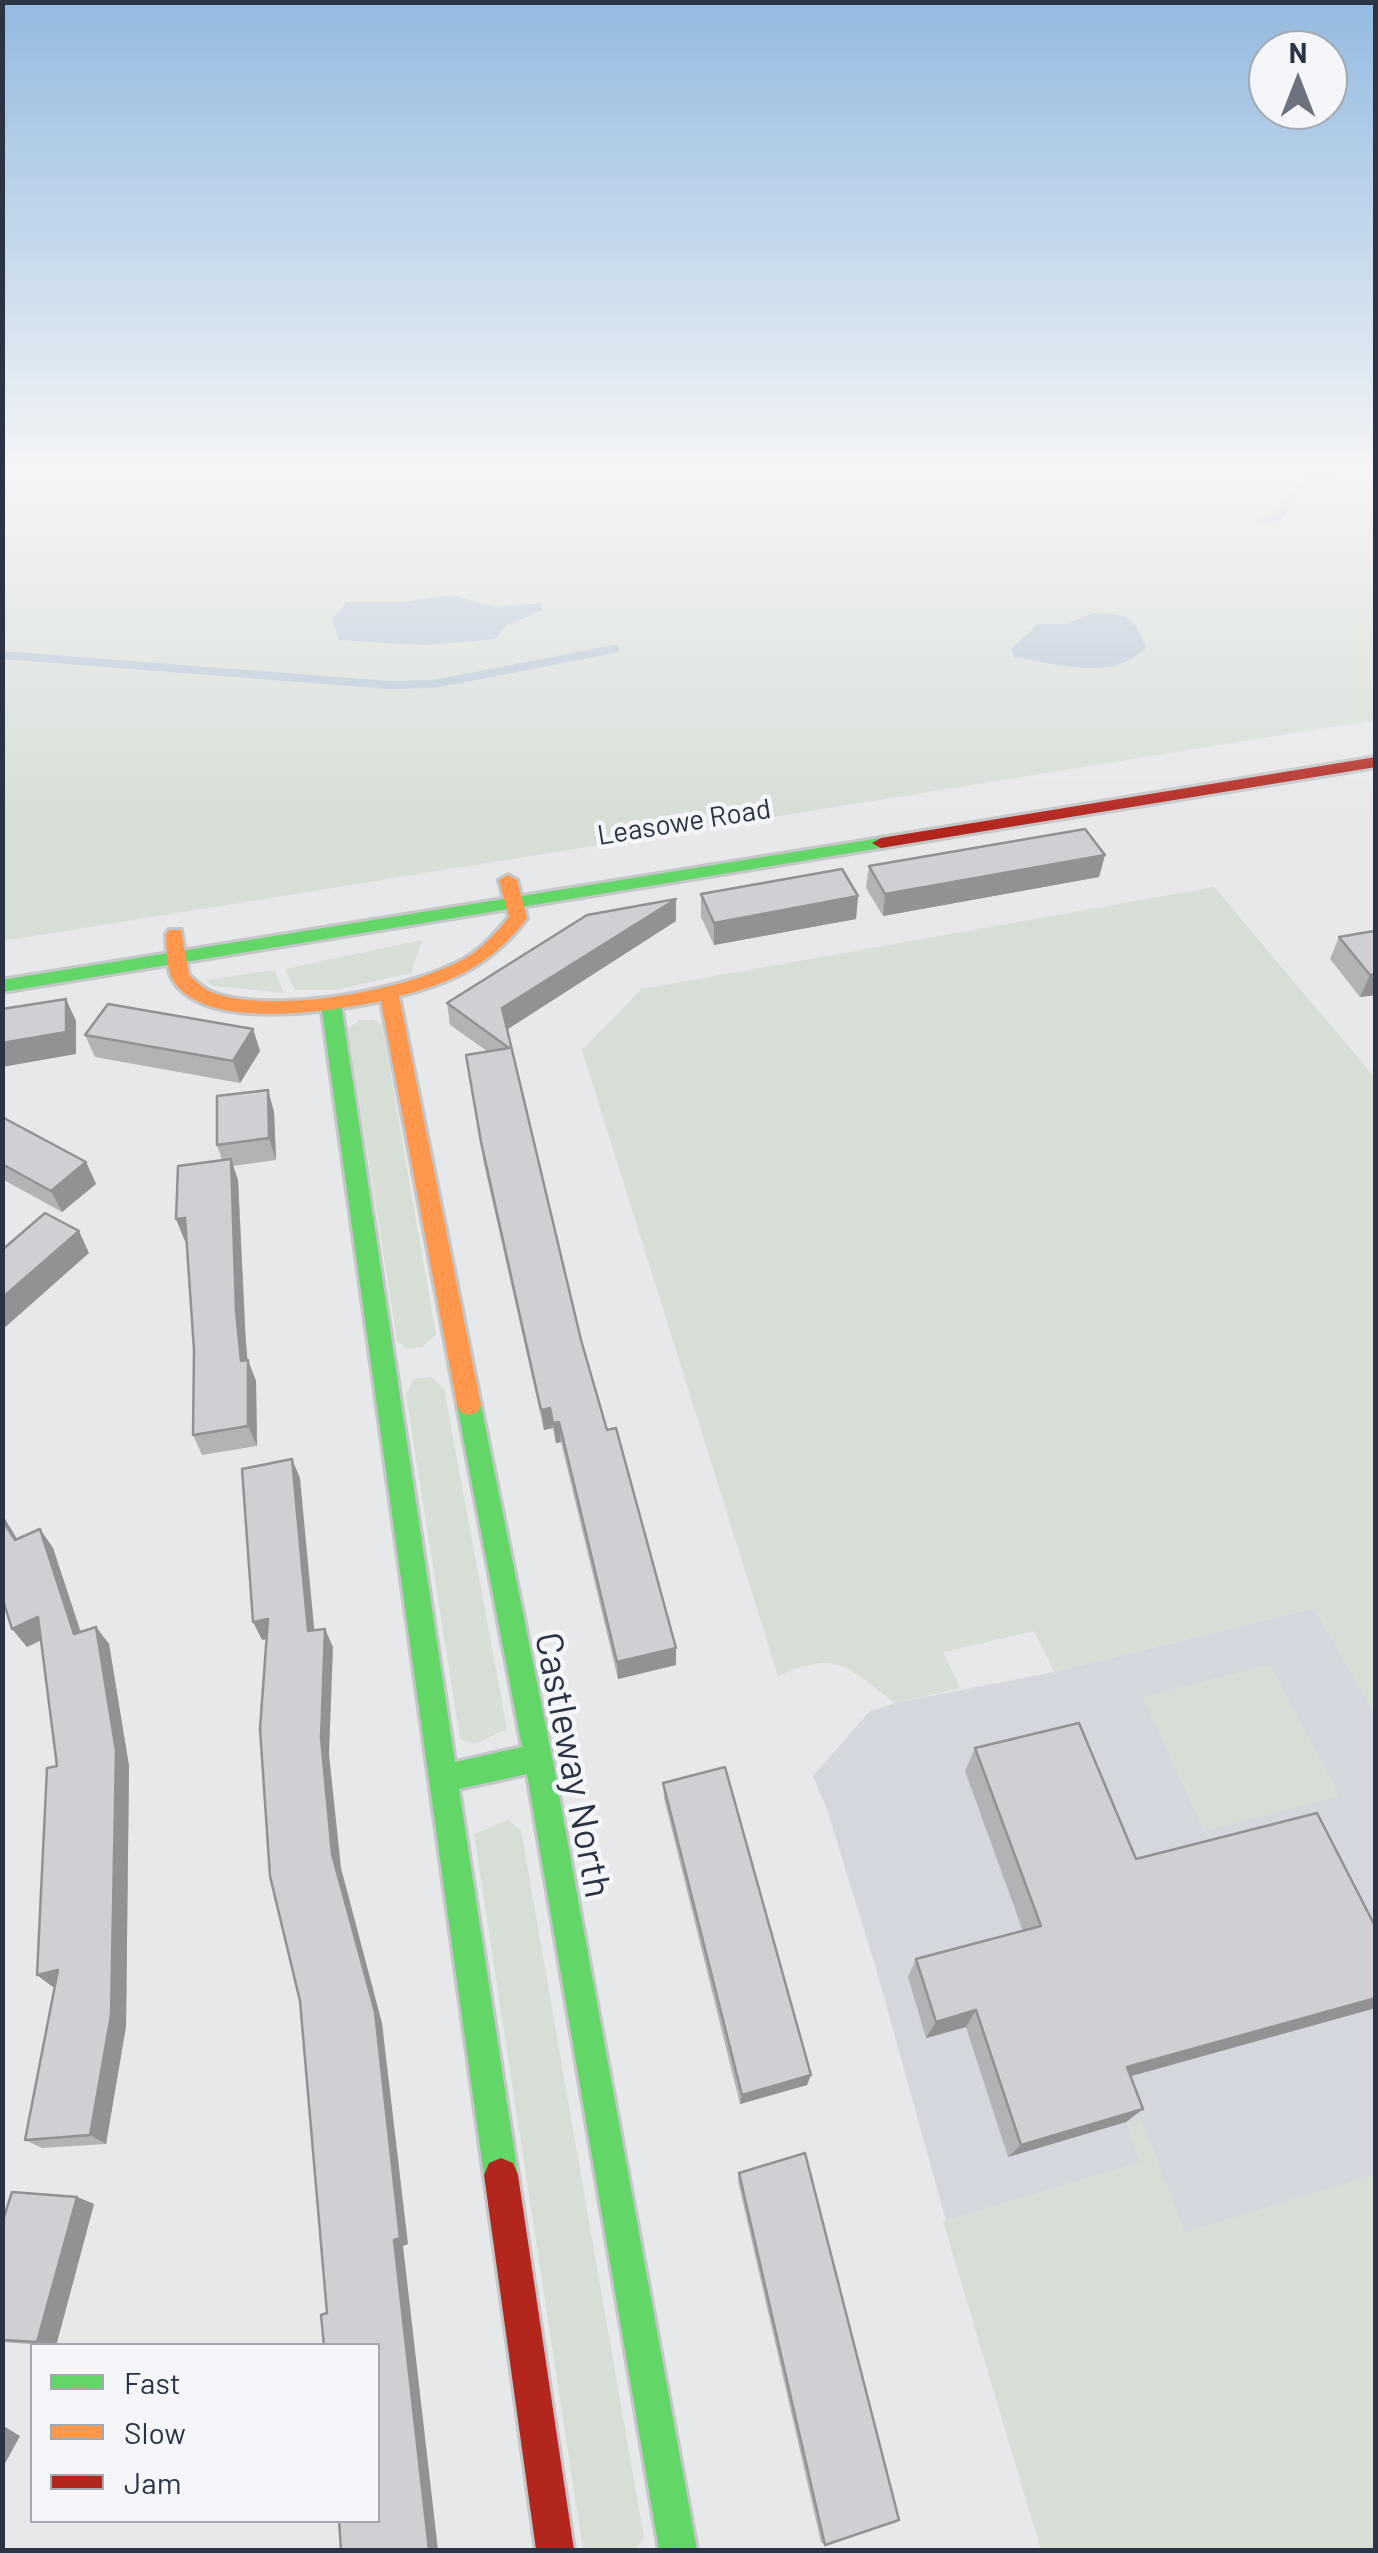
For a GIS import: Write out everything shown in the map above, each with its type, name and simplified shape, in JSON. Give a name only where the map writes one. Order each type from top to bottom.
[{"type":"street","name":"Leasowe Road","points":[[234,924],[511,891],[1376,740]]},
{"type":"street","name":"Leasowe Road","points":[[2,986],[176,940],[1376,762]]},
{"type":"street","points":[[176,940],[180,976],[204,996],[248,1004],[330,1004],[389,994],[474,962],[507,936],[518,918],[511,891]]},
{"type":"street","name":"Castleway North","points":[[389,994],[450,1360],[538,1757],[678,2550]]},
{"type":"street","points":[[330,1004],[394,1371],[443,1779],[556,2550]]},
{"type":"street","points":[[443,1779],[538,1757]]},
{"type":"shaded area","points":[[3,586],[1375,586],[1375,720],[3,941]]},
{"type":"shaded area","points":[[1214,887],[1375,1078],[1375,1714],[1313,1608],[1054,1672],[1034,1631],[943,1652],[960,1688],[895,1703],[852,1672],[828,1663],[778,1676],[582,1050],[642,989]]},
{"type":"shaded area","points":[[422,940],[411,973],[336,990],[295,990],[285,969]]},
{"type":"shaded area","points":[[274,970],[284,993],[213,986],[206,980]]},
{"type":"shaded area","points":[[360,1020],[382,1025],[436,1335],[422,1347],[407,1349],[397,1341],[348,1029]]},
{"type":"shaded area","points":[[432,1377],[444,1389],[507,1729],[475,1744],[460,1739],[406,1394],[414,1379]]},
{"type":"shaded area","points":[[1314,1608],[1375,1714],[1375,2211],[978,2336],[877,1972],[826,1806],[813,1776],[869,1712],[895,1703],[1054,1672]]},
{"type":"shaded area","points":[[1270,1664],[1340,1796],[1204,1831],[1142,1697]]},
{"type":"shaded area","points":[[508,1820],[521,1830],[644,2538],[635,2550],[583,2550],[474,1834]]},
{"type":"shaded area","points":[[1142,2120],[1185,2232],[1375,2174],[1375,2550],[1041,2550],[943,2221],[1139,2162],[1126,2122]]},
{"type":"water","points":[[453,595],[494,607],[541,603],[543,610],[507,625],[495,639],[423,645],[338,640],[333,618],[347,602],[403,602]]},
{"type":"water","points":[[1094,613],[1128,618],[1146,648],[1117,665],[1101,668],[1014,657],[1011,649],[1038,624],[1066,624]]},
{"type":"building","points":[[1085,829],[1105,855],[885,894],[869,866]]},
{"type":"building","points":[[842,869],[858,896],[714,923],[701,894]]},
{"type":"building","points":[[676,899],[502,1008],[581,1340],[607,1430],[616,1428],[676,1648],[617,1662],[559,1422],[553,1423],[550,1408],[541,1410],[481,1142],[466,1055],[509,1048],[447,1003],[587,915]]},
{"type":"building","points":[[1374,931],[1376,974],[1370,975],[1339,937]]},
{"type":"building","points":[[66,999],[66,1032],[2,1043],[2,1009]]},
{"type":"building","points":[[108,1004],[253,1029],[233,1061],[85,1035]]},
{"type":"building","points":[[268,1090],[269,1138],[217,1145],[217,1096]]},
{"type":"building","points":[[2,1117],[86,1162],[51,1191],[2,1164]]},
{"type":"building","points":[[231,1159],[236,1311],[241,1361],[248,1360],[248,1426],[193,1435],[194,1350],[185,1218],[176,1219],[178,1166]]},
{"type":"building","points":[[45,1213],[79,1231],[2,1298],[2,1250]]},
{"type":"building","points":[[292,1459],[308,1631],[325,1629],[321,1738],[332,1854],[375,2012],[400,2238],[394,2240],[429,2550],[341,2550],[339,2523],[380,2523],[380,2343],[324,2343],[321,2315],[327,2313],[300,2001],[270,1876],[260,1729],[268,1619],[253,1622],[242,1469]]},
{"type":"building","points":[[2,1519],[15,1540],[40,1529],[74,1634],[96,1627],[116,1751],[111,2015],[90,2135],[25,2140],[58,1970],[37,1975],[47,1768],[57,1766],[38,1617],[12,1629],[2,1597]]},
{"type":"building","points":[[1079,1723],[1136,1859],[1317,1813],[1376,1928],[1376,1998],[1127,2067],[1143,2109],[1021,2145],[976,2010],[936,2022],[916,1959],[1041,1926],[975,1748]]},
{"type":"building","points":[[725,1767],[811,2075],[742,2095],[663,1783]]},
{"type":"building","points":[[805,2153],[899,2520],[825,2545],[739,2173]]},
{"type":"building","points":[[12,2192],[77,2197],[37,2342],[2,2340],[2,2223]]},
{"type":"waterway","points":[[2,655],[390,685],[433,684],[615,649]]},
{"type":"traffic: fast","points":[[2,986],[881,843]]},
{"type":"traffic: fast","points":[[331,1004],[501,2175]]},
{"type":"traffic: fast","points":[[469,1405],[538,1757],[678,2550]]},
{"type":"traffic: fast","points":[[443,1779],[538,1757]]},
{"type":"traffic: slow","points":[[175,934],[180,977],[206,997],[270,1007],[342,1002],[412,987],[483,956],[518,918],[508,880]]},
{"type":"traffic: slow","points":[[389,994],[469,1405]]},
{"type":"traffic: jam","points":[[881,843],[1376,762]]},
{"type":"traffic: jam","points":[[501,2175],[555,2550]]}]
